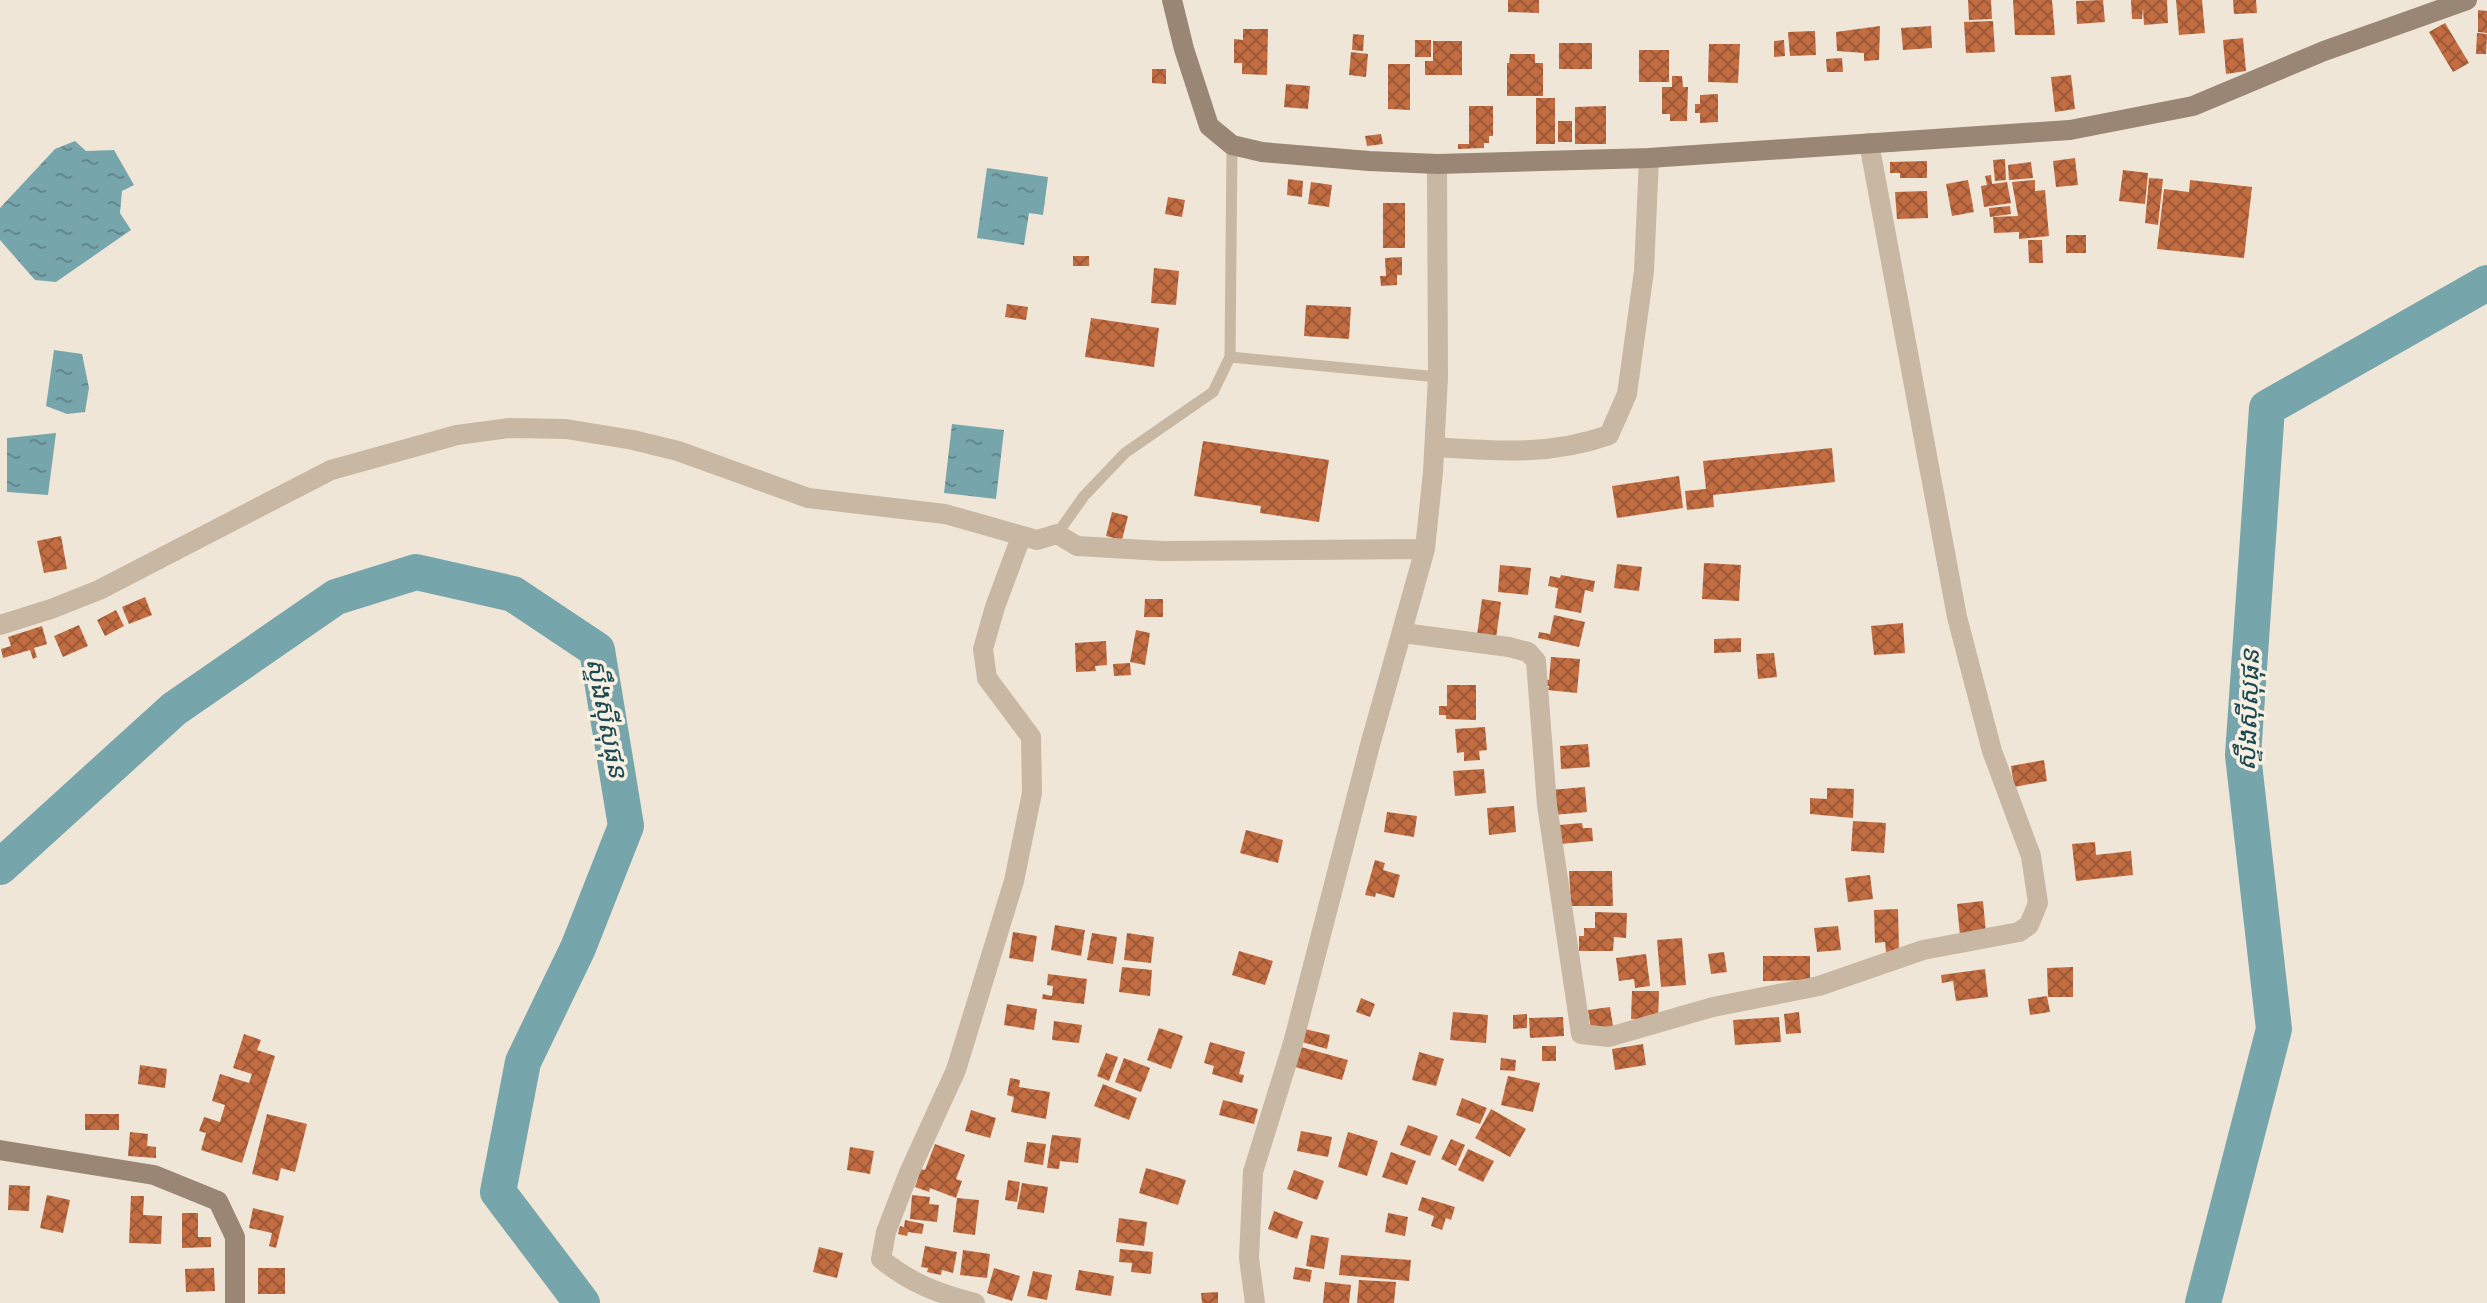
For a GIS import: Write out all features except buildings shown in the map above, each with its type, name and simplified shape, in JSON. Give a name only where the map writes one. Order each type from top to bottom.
[{"type":"main road","points":[[1172,0],[1209,126],[1232,145],[1262,152],[1437,164],[1649,158],[2070,130],[2193,106],[2324,51],[2467,0]]},
{"type":"main road","points":[[0,1150],[154,1175],[218,1201],[235,1237],[235,1303]]},
{"type":"street","points":[[1403,633],[1509,647],[1528,652],[1536,661],[1547,805],[1581,1034],[1609,1037],[1713,1007],[1819,986],[1923,950],[2019,932],[2029,925],[2038,903],[2031,856],[1992,751],[1957,617],[1869,143]]},
{"type":"street","points":[[1435,447],[1543,451],[1580,446],[1609,435],[1627,394],[1644,271],[1649,158]]},
{"type":"street","points":[[1255,1303],[1249,1258],[1253,1172],[1293,1043],[1370,745],[1425,549],[1438,377],[1437,164]]},
{"type":"street","points":[[0,625],[99,590],[331,470],[457,435],[510,428],[566,429],[633,440],[678,451],[808,498],[945,514],[1037,540],[1057,534],[1077,546],[1163,551],[1425,549]]},
{"type":"street","points":[[975,1303],[938,1294],[901,1276],[881,1259],[886,1232],[908,1175],[956,1070],[1014,881],[1032,793],[1031,737],[987,678],[983,649],[1021,537]]},
{"type":"lane","points":[[1057,534],[1084,496],[1125,453],[1213,392],[1230,357],[1232,145]]},
{"type":"lane","points":[[1230,357],[1438,377]]},
{"type":"water","points":[[75,141],[86,151],[114,150],[134,185],[122,191],[120,213],[131,230],[56,282],[35,280],[0,240],[0,208],[55,149]]},
{"type":"water","points":[[987,168],[1048,177],[1043,215],[1029,213],[1024,245],[977,238]]},
{"type":"water","points":[[54,350],[82,354],[89,388],[85,412],[67,414],[46,406]]},
{"type":"water","points":[[952,424],[1004,430],[996,499],[944,493]]},
{"type":"water","points":[[56,433],[48,495],[7,492],[7,438]]},
{"type":"waterway","name":"ស្ទឹងស៊ីសុផុន","points":[[2203,1303],[2274,1029],[2243,755],[2267,408],[2487,283]]},
{"type":"waterway","name":"ស្ទឹងស៊ីសុផុន","points":[[0,867],[174,709],[336,597],[416,572],[513,594],[597,650],[626,826],[578,948],[523,1062],[498,1192],[582,1303]]}]
